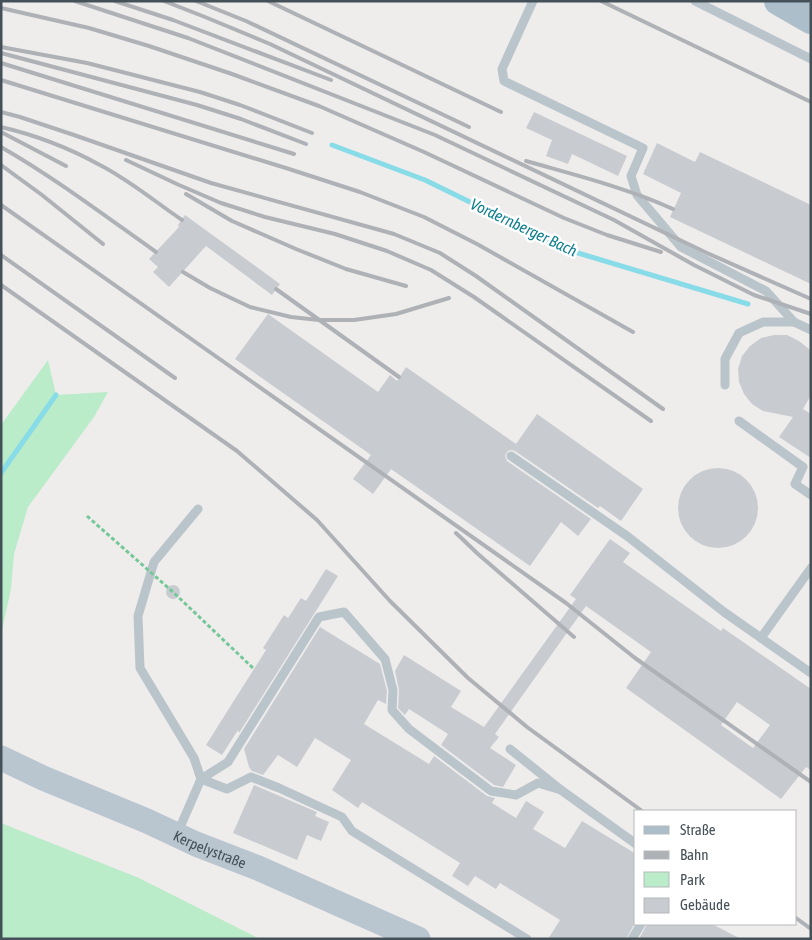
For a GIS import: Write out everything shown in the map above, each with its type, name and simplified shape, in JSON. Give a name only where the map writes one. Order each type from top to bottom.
[{"type":"main road","points":[[778,1],[811,20]]},
{"type":"main road","name":"Kerpelystraße","points":[[1,758],[43,778],[258,868],[418,939]]},
{"type":"lane","points":[[533,1],[502,69],[504,81],[643,148],[630,176],[637,195],[681,247],[766,291],[794,322],[811,330]]},
{"type":"lane","points":[[695,1],[811,59]]},
{"type":"lane","points":[[725,384],[724,359],[739,333],[764,322],[794,322]]},
{"type":"lane","points":[[739,421],[802,468],[796,484],[811,495]]},
{"type":"lane","points":[[511,456],[627,536],[724,612],[811,673]]},
{"type":"lane","points":[[198,509],[154,562],[138,616],[140,668],[194,758],[201,779]]},
{"type":"lane","points":[[761,638],[811,568]]},
{"type":"lane","points":[[176,835],[201,779],[228,762],[319,617],[344,612],[386,659],[393,690],[392,710],[409,729],[491,791],[516,795],[538,783],[562,790]]},
{"type":"lane","points":[[510,750],[634,843]]},
{"type":"lane","points":[[201,779],[227,789],[251,778],[279,788],[342,817],[352,831],[527,939]]},
{"type":"lane","points":[[632,939],[640,925]]},
{"type":"path","points":[[87,516],[173,592],[254,669]]},
{"type":"green space","points":[[48,360],[56,395],[108,392],[94,417],[28,507],[14,554],[11,589],[1,635],[1,425]]},
{"type":"green space","points":[[1,823],[139,878],[260,939],[1,939]]},
{"type":"building","points":[[534,112],[627,156],[618,176],[572,154],[568,164],[546,156],[552,140],[526,128]]},
{"type":"building","points":[[657,143],[695,162],[700,152],[811,205],[811,284],[670,217],[681,193],[643,174]]},
{"type":"building","points":[[185,215],[280,284],[272,295],[206,246],[169,287],[153,272],[158,267],[149,259],[179,227],[178,225]]},
{"type":"building","points":[[268,314],[378,392],[390,375],[397,381],[406,367],[516,444],[537,414],[643,489],[621,521],[600,506],[598,508],[515,451],[508,451],[505,456],[507,461],[591,519],[578,536],[561,522],[530,566],[391,469],[373,494],[353,479],[371,455],[235,359]]},
{"type":"building","points":[[787,335],[799,341],[811,353],[811,395],[803,409],[811,414],[811,458],[779,437],[793,417],[763,411],[752,404],[744,394],[739,382],[738,369],[742,356],[750,346],[761,338]]},
{"type":"building","points":[[718,468],[733,471],[746,480],[755,493],[758,508],[755,523],[746,536],[733,545],[718,548],[703,545],[690,536],[681,523],[678,508],[681,493],[690,480],[703,471]]},
{"type":"building","points":[[610,539],[630,553],[623,562],[721,631],[723,628],[811,689],[811,770],[806,767],[781,799],[626,688],[651,652],[586,606],[495,734],[499,737],[490,748],[516,765],[503,787],[494,785],[441,745],[448,734],[409,709],[405,715],[398,708],[399,690],[395,671],[404,655],[461,691],[451,707],[484,727],[576,599],[570,595]],"holes":[[[737,702],[770,725],[753,748],[721,725]]]},
{"type":"building","points":[[326,569],[338,576],[239,733],[238,730],[222,755],[206,745],[266,650],[263,648],[284,615],[288,618],[301,598],[306,601]]},
{"type":"building","points":[[170,585],[176,585],[180,592],[176,599],[170,599],[166,595],[166,589]]},
{"type":"building","points":[[320,627],[380,664],[387,691],[386,704],[378,700],[364,724],[429,764],[434,756],[487,796],[495,798],[492,803],[516,818],[526,801],[544,812],[533,829],[565,848],[582,821],[634,853],[634,925],[626,939],[548,939],[560,920],[500,883],[496,889],[475,876],[468,886],[452,876],[460,863],[362,802],[358,808],[332,790],[351,760],[315,738],[297,767],[278,755],[263,775],[252,771],[249,767],[244,749]]},
{"type":"building","points":[[254,785],[317,812],[315,816],[329,822],[321,841],[307,835],[297,860],[233,833]]},
{"type":"building","points":[[646,925],[714,925],[741,939],[639,939]]},
{"type":"waterway","name":"Vordernberger Bach","points":[[332,145],[425,180],[568,250],[748,304]]},
{"type":"waterway","name":"Vordernberger Bach","points":[[1,473],[56,395]]},
{"type":"railway","points":[[75,1],[188,38],[435,135],[614,220],[694,265],[754,295],[811,314]]},
{"type":"railway","points":[[115,1],[173,20],[331,80]]},
{"type":"railway","points":[[164,1],[270,44],[707,253],[811,299]]},
{"type":"railway","points":[[196,1],[246,21],[469,127]]},
{"type":"railway","points":[[268,1],[501,112]]},
{"type":"railway","points":[[601,1],[811,102]]},
{"type":"railway","points":[[1,8],[89,28],[149,46],[319,106],[424,152],[564,218],[607,235],[661,252]]},
{"type":"railway","points":[[1,47],[87,63],[200,92],[240,105],[312,133]]},
{"type":"railway","points":[[1,53],[197,105],[241,119],[306,144]]},
{"type":"railway","points":[[1,63],[294,154]]},
{"type":"railway","points":[[1,80],[289,169],[360,192],[424,217],[477,244],[633,332]]},
{"type":"railway","points":[[1,112],[74,135],[211,183],[394,234],[440,253],[476,276],[663,409]]},
{"type":"railway","points":[[1,127],[51,142],[75,152],[120,176],[182,220]]},
{"type":"railway","points":[[1,132],[66,166]]},
{"type":"railway","points":[[1,147],[60,184],[156,252]]},
{"type":"railway","points":[[126,160],[221,203],[265,217],[335,234],[387,251],[431,270],[474,297],[651,421]]},
{"type":"railway","points":[[526,161],[619,188],[673,209]]},
{"type":"railway","points":[[1,165],[103,244]]},
{"type":"railway","points":[[186,194],[232,221],[296,249],[346,269],[406,286]]},
{"type":"railway","points":[[1,205],[566,603],[635,658],[811,782]]},
{"type":"railway","points":[[1,255],[175,378]]},
{"type":"railway","points":[[183,272],[210,288],[250,307],[291,317],[319,320],[354,320],[396,314],[449,298]]},
{"type":"railway","points":[[1,285],[237,451],[317,520],[390,601],[468,678],[527,727],[641,810]]},
{"type":"railway","points":[[276,289],[399,377]]},
{"type":"railway","points":[[456,533],[574,637]]},
{"type":"railway","points":[[797,919],[811,929]]}]
